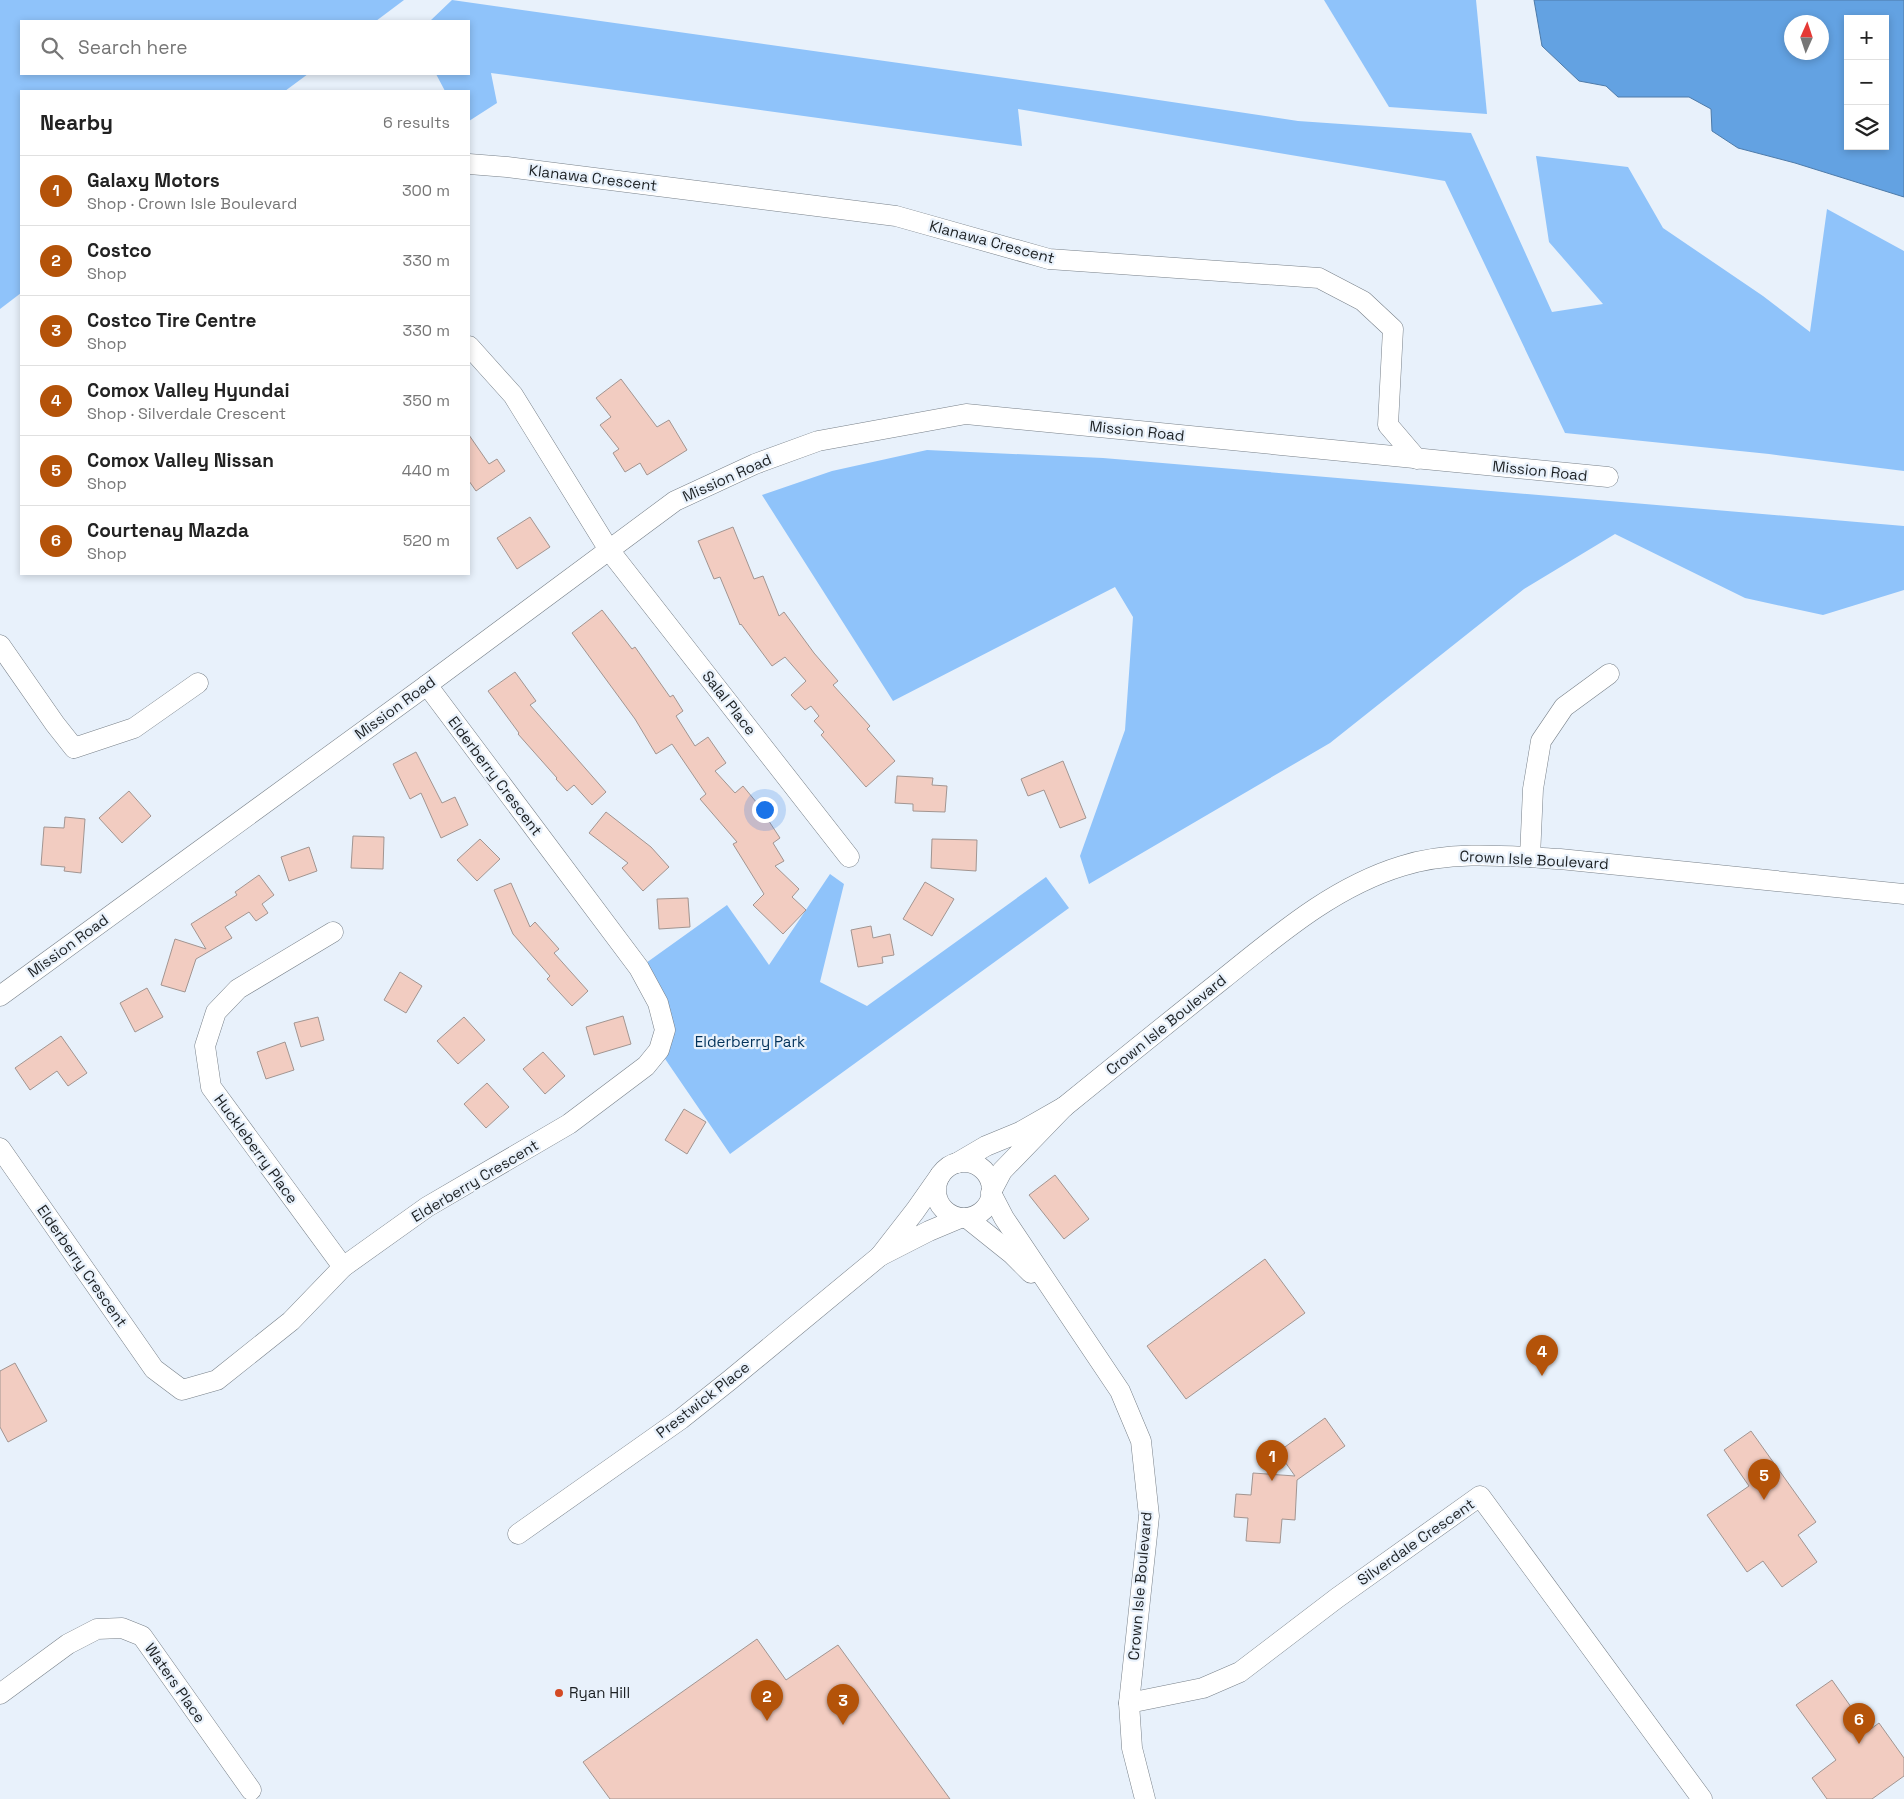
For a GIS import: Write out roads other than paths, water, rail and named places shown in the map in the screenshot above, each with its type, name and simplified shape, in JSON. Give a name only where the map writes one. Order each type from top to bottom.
[{"type":"street","name":"Klanawa Crescent","points":[[470,164],[507,167],[896,216],[1049,259],[1319,278],[1363,301],[1393,330],[1388,425],[1418,459]]},
{"type":"street","points":[[470,347],[512,394],[608,550]]},
{"type":"street","name":"Mission Road","points":[[0,996],[427,685],[675,501],[755,464],[818,441],[966,414],[1608,477]]},
{"type":"street","name":"Salal Place","points":[[608,550],[849,857]]},
{"type":"street","points":[[0,645],[74,748],[134,728],[198,683]]},
{"type":"street","points":[[1530,857],[1533,789],[1541,741],[1564,707],[1609,674]]},
{"type":"street","name":"Elderberry Crescent","points":[[0,1148],[154,1369],[182,1390],[217,1380],[291,1321],[343,1267],[427,1207],[569,1124],[646,1066],[659,1050],[665,1030],[658,1003],[638,968],[427,685]]},
{"type":"street","name":"Crown Isle Boulevard","points":[[1145,1799],[1132,1748],[1129,1703],[1148,1516],[1141,1441],[1120,1391],[1004,1218],[992,1192],[1002,1171],[1064,1107],[1262,948],[1304,916],[1355,884],[1403,865],[1452,856],[1530,857],[1904,894]]},
{"type":"street","name":"Huckleberry Place","points":[[333,932],[238,989],[216,1012],[205,1046],[211,1087],[343,1267]]},
{"type":"street","name":"Crown Isle Boulevard","points":[[1060,1303],[1012,1254],[963,1218],[950,1215],[943,1209],[935,1192],[936,1182],[949,1168],[986,1146],[1020,1132],[1064,1107]]},
{"type":"street","points":[[949,1168],[972,1164],[979,1167],[989,1178],[992,1192]]},
{"type":"street","name":"Prestwick Place","points":[[880,1256],[949,1168]]},
{"type":"street","name":"Prestwick Place","points":[[518,1534],[688,1413],[880,1256],[929,1231],[963,1218],[976,1216],[984,1210],[992,1192]]},
{"type":"street","name":"Silverdale Crescent","points":[[1129,1703],[1203,1688],[1240,1672],[1337,1598],[1480,1496],[1702,1799]]},
{"type":"street","name":"Waters Place","points":[[0,1694],[68,1644],[97,1629],[122,1628],[142,1636],[251,1790]]},
{"type":"place","name":"Comox Valley Hyundai","points":[[1542,1376]]},
{"type":"place","name":"Galaxy Motors","points":[[1272,1481]]},
{"type":"place","name":"Comox Valley Nissan","points":[[1764,1500]]},
{"type":"place","name":"Ryan Hill","points":[[559,1693]]},
{"type":"place","name":"Costco","points":[[767,1721]]},
{"type":"place","name":"Costco Tire Centre","points":[[843,1725]]},
{"type":"place","name":"Courtenay Mazda","points":[[1859,1744]]},
{"type":"park label","name":"Elderberry Park","points":[[750,1042]]}]
